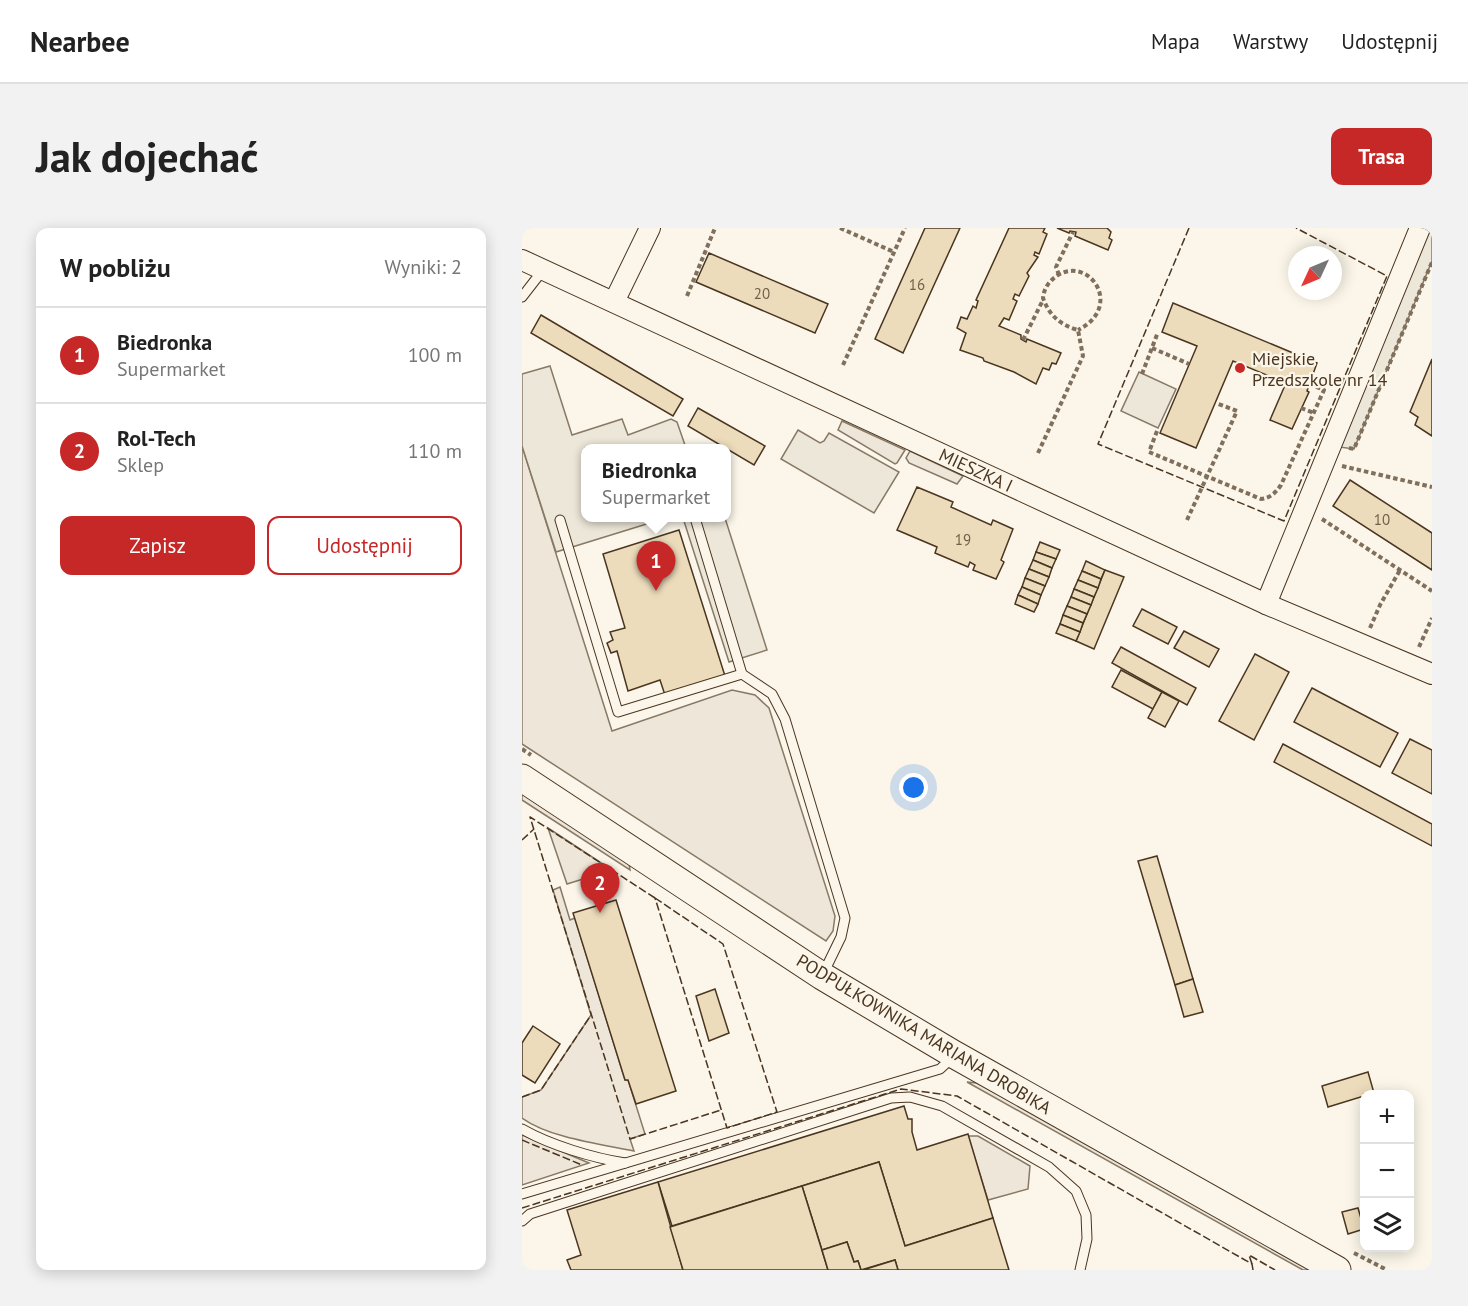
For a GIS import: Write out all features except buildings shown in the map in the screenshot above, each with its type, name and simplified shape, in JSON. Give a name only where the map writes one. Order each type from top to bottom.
[{"type":"main road","name":"PODPUŁKOWNIKA MARIANA DROBIKA","points":[[527,767],[822,976],[955,1055],[1345,1261]]},
{"type":"street","points":[[614,302],[650,228]]},
{"type":"street","points":[[1266,604],[1420,228]]},
{"type":"street","name":"MIESZKA I","points":[[522,260],[1266,604],[1432,674]]},
{"type":"lane","points":[[522,297],[543,270]]},
{"type":"lane","points":[[560,520],[618,712],[742,674]]},
{"type":"lane","points":[[696,522],[742,674],[772,694],[785,719],[845,918],[841,937],[822,976]]},
{"type":"lane","points":[[522,1194],[940,1069],[955,1055]]},
{"type":"lane","points":[[522,1221],[530,1214],[891,1098],[910,1097],[942,1106],[969,1121],[1049,1167],[1076,1191],[1086,1215],[1087,1239],[1080,1270]]},
{"type":"lane","points":[[522,1129],[574,1150],[626,1163]]},
{"type":"path","points":[[687,296],[715,228]]},
{"type":"path","points":[[840,228],[894,252]]},
{"type":"path","points":[[843,365],[905,228]]},
{"type":"path","points":[[1059,275],[1056,267],[1073,232]]},
{"type":"path","points":[[1023,340],[1043,300],[1047,284],[1065,272],[1078,270],[1089,277],[1099,290],[1101,307],[1087,325],[1078,330]]},
{"type":"path","points":[[1043,300],[1050,314],[1078,330]]},
{"type":"path","points":[[1038,453],[1083,356],[1078,330]]},
{"type":"path","points":[[1142,374],[1158,332]]},
{"type":"path","points":[[1152,348],[1189,364]]},
{"type":"path","points":[[1157,431],[1149,452],[1262,499],[1270,496],[1281,485],[1324,390],[1309,384]]},
{"type":"path","points":[[1187,520],[1236,411],[1216,403]]},
{"type":"path","points":[[1302,408],[1314,413]]},
{"type":"path","points":[[1333,464],[1432,487]]},
{"type":"path","points":[[1314,513],[1432,591]]},
{"type":"path","points":[[1363,645],[1380,605],[1400,570]]},
{"type":"path","points":[[1411,665],[1432,618]]},
{"type":"path","points":[[522,749],[527,767]]},
{"type":"path","points":[[1345,1261],[1387,1270]]},
{"type":"shaded area","points":[[1427,228],[1432,228],[1432,261],[1354,449],[1339,447]]},
{"type":"shaded area","points":[[550,366],[572,435],[622,419],[628,435],[671,419],[677,422],[685,444],[581,444],[581,522],[653,522],[556,552],[522,446],[522,374]]},
{"type":"shaded area","points":[[1139,372],[1176,389],[1158,428],[1121,411]]},
{"type":"shaded area","points":[[842,421],[905,450],[895,464],[838,430]]},
{"type":"shaded area","points":[[798,430],[820,443],[829,433],[899,472],[874,513],[781,459]]},
{"type":"shaded area","points":[[522,446],[612,731],[732,690],[755,695],[769,708],[835,916],[833,931],[826,941],[522,744]]},
{"type":"shaded area","points":[[910,451],[963,476],[957,484],[909,463],[906,458]]},
{"type":"shaded area","points":[[684,522],[726,522],[767,650],[729,662]]},
{"type":"shaded area","points":[[522,793],[629,864],[630,870],[522,800]]},
{"type":"shaded area","points":[[548,828],[612,870],[567,884]]},
{"type":"shaded area","points":[[560,887],[570,920],[575,918],[625,1080],[628,1080],[645,1134],[630,1139],[634,1151],[591,1143],[547,1131],[522,1118],[522,1097],[541,1090],[591,1015],[553,890]]},
{"type":"shaded area","points":[[967,1082],[977,1083],[1316,1270],[1303,1270]]},
{"type":"shaded area","points":[[522,1135],[589,1163],[522,1185]]},
{"type":"shaded area","points":[[968,1136],[978,1136],[1030,1166],[1028,1189],[988,1200]]},
{"type":"fence","points":[[1189,228],[1098,444],[1284,521],[1387,276],[1296,228]]},
{"type":"fence","points":[[655,898],[530,817],[630,1139],[721,1110]]},
{"type":"fence","points":[[522,840],[534,829]]},
{"type":"fence","points":[[655,898],[723,944],[777,1112],[727,1128],[655,898]]},
{"type":"fence","points":[[522,1097],[541,1090],[591,1015]]},
{"type":"fence","points":[[522,1208],[901,1089],[957,1096],[1252,1264],[1253,1270]]},
{"type":"fence","points":[[522,1140],[582,1165]]},
{"type":"fence","points":[[1252,1264],[1249,1255],[1275,1270]]},
{"type":"place","name":"Miejskie Przedszkole nr 14","points":[[1240,368]]},
{"type":"place","name":"Biedronka","points":[[656,591]]},
{"type":"place","name":"Rol-Tech","points":[[600,913]]}]
